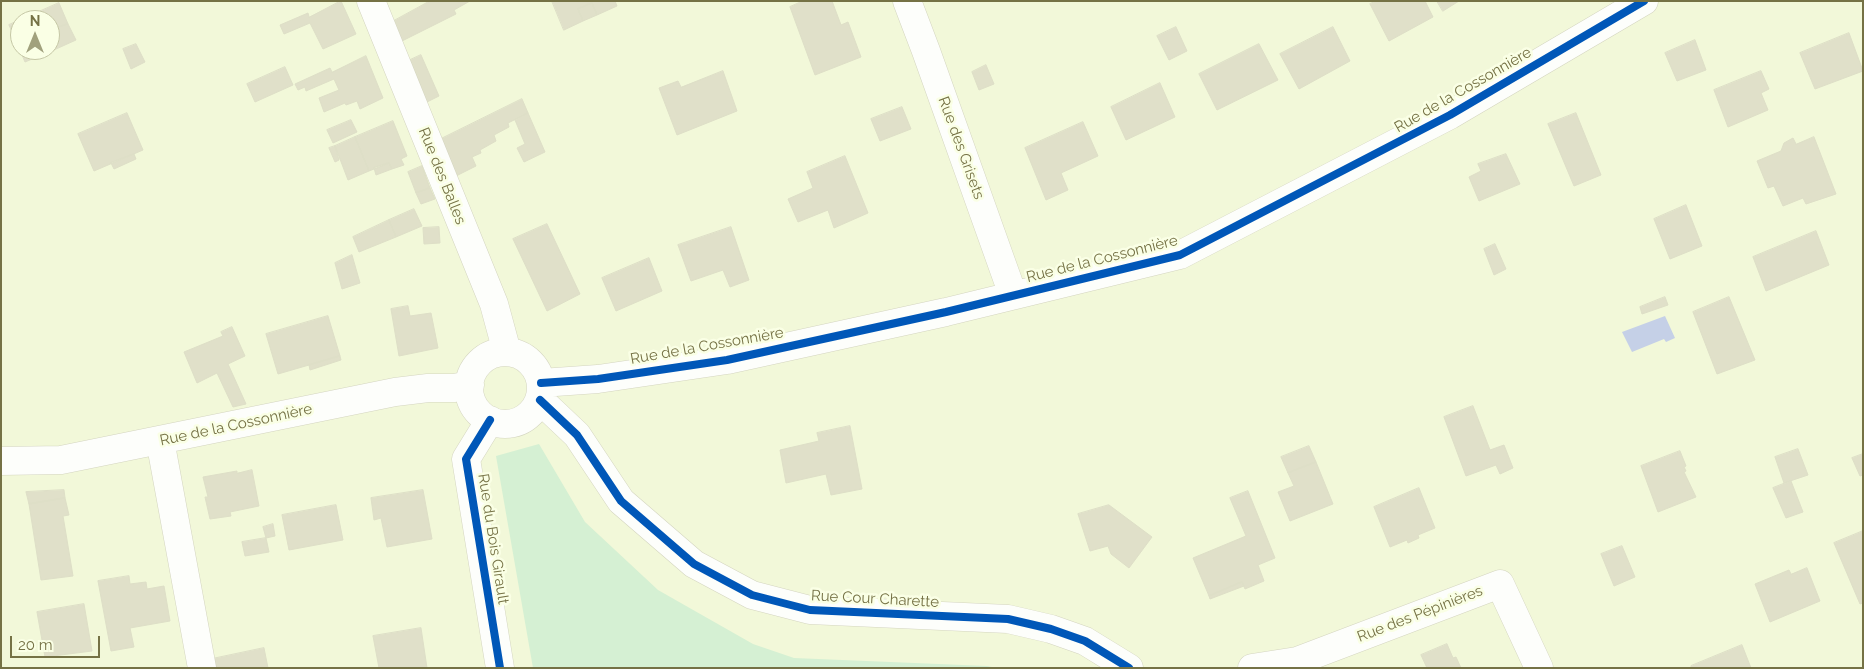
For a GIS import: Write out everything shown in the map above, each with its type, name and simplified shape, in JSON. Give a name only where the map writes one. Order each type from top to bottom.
[{"type":"street","name":"Rue des Balles","points":[[371,1],[494,304],[507,352]]},
{"type":"street","name":"Rue des Grisets","points":[[907,1],[1013,295]]},
{"type":"street","name":"Rue de la Cossonnière","points":[[540,392],[598,379],[727,360],[946,312],[1180,255],[1450,115],[1644,1]]},
{"type":"street","points":[[507,352],[519,355],[530,362],[537,371],[540,392],[534,410],[525,418],[514,423],[502,424],[490,420],[474,406],[470,396],[470,385],[472,375],[482,362],[496,354],[507,352]]},
{"type":"street","name":"Rue de la Cossonnière","points":[[1,461],[61,460],[395,392],[428,388],[454,388],[470,385]]},
{"type":"street","name":"Rue Cour Charette","points":[[540,392],[577,435],[621,500],[694,564],[752,595],[810,610],[1008,619],[1051,629],[1085,642],[1129,668]]},
{"type":"street","name":"Rue du Bois Girault","points":[[490,420],[466,459],[500,668]]},
{"type":"street","points":[[160,440],[202,668]]},
{"type":"street","name":"Rue des Pépinières","points":[[1252,668],[1297,661],[1500,584],[1539,668]]},
{"type":"shaded area","points":[[1,1],[1863,1],[1863,668],[1,668]]},
{"type":"shaded area","points":[[539,444],[585,522],[658,590],[753,644],[794,658],[987,666],[997,668],[533,668],[496,456]]},
{"type":"water","points":[[1665,316],[1675,338],[1666,342],[1664,339],[1632,352],[1622,332]]},
{"type":"building","points":[[341,1],[356,34],[323,49],[310,23],[284,34],[280,25],[308,13],[309,17]]},
{"type":"building","points":[[430,1],[470,1],[454,10],[456,14],[400,42],[392,22]]},
{"type":"building","points":[[552,1],[615,1],[617,6],[597,15],[592,3],[578,9],[583,21],[564,30]]},
{"type":"building","points":[[803,1],[832,1],[841,25],[848,22],[861,57],[815,75],[790,7]]},
{"type":"building","points":[[1376,1],[1425,1],[1433,17],[1389,41],[1370,4]]},
{"type":"building","points":[[1437,1],[1459,1],[1443,11]]},
{"type":"building","points":[[59,3],[68,24],[60,27],[60,10],[43,10]]},
{"type":"building","points":[[592,3],[597,15],[583,21],[578,9]]},
{"type":"building","points":[[68,24],[76,40],[60,47],[60,27]]},
{"type":"building","points":[[1176,27],[1187,51],[1169,60],[1157,36]]},
{"type":"building","points":[[1333,27],[1350,61],[1299,89],[1280,54]]},
{"type":"building","points":[[1849,33],[1863,71],[1815,89],[1800,53]]},
{"type":"building","points":[[1695,40],[1706,70],[1677,81],[1665,53]]},
{"type":"building","points":[[136,44],[145,62],[131,69],[123,49]]},
{"type":"building","points":[[1259,44],[1278,80],[1217,110],[1199,74]]},
{"type":"building","points":[[421,55],[439,96],[425,103],[408,61]]},
{"type":"building","points":[[366,56],[383,98],[360,109],[357,101],[346,105],[345,103],[324,112],[319,98],[339,90],[334,79],[306,91],[305,87],[298,90],[295,84],[330,68],[332,72]]},
{"type":"building","points":[[986,65],[994,84],[979,90],[972,72]]},
{"type":"building","points":[[285,67],[293,85],[255,102],[247,84]]},
{"type":"building","points":[[723,71],[737,111],[677,135],[659,88],[678,81],[681,87]]},
{"type":"building","points":[[1761,71],[1769,89],[1761,93],[1768,110],[1728,127],[1714,90]]},
{"type":"building","points":[[1160,83],[1175,117],[1126,140],[1111,107]]},
{"type":"building","points":[[522,99],[528,113],[508,123],[509,127],[494,135],[496,141],[480,150],[481,153],[472,157],[476,166],[456,176],[441,139]]},
{"type":"building","points":[[902,107],[911,129],[880,141],[871,119]]},
{"type":"building","points":[[127,113],[143,150],[94,171],[78,134]]},
{"type":"building","points":[[528,113],[545,152],[524,162],[517,148],[525,144],[515,120]]},
{"type":"building","points":[[1576,113],[1601,175],[1574,186],[1548,124]]},
{"type":"building","points":[[351,120],[357,132],[333,143],[327,130]]},
{"type":"building","points":[[393,121],[407,156],[401,159],[404,165],[392,169],[389,163],[369,171],[355,137]]},
{"type":"building","points":[[1083,122],[1098,156],[1061,173],[1068,190],[1046,200],[1025,148]]},
{"type":"building","points":[[355,137],[369,171],[348,180],[335,146]]},
{"type":"building","points":[[1814,137],[1836,194],[1806,204],[1803,198],[1783,206],[1774,186],[1768,188],[1757,161],[1781,151],[1784,143],[1793,138],[1796,144]]},
{"type":"building","points":[[335,146],[339,160],[335,162],[329,148]]},
{"type":"building","points":[[134,154],[136,159],[114,169],[111,163]]},
{"type":"building","points":[[1506,154],[1520,184],[1479,201],[1469,177],[1481,171],[1478,164]]},
{"type":"building","points":[[845,156],[868,213],[834,228],[828,210],[798,222],[788,199],[813,188],[807,172]]},
{"type":"building","points":[[389,163],[392,169],[376,175],[374,168]]},
{"type":"building","points":[[422,166],[430,188],[416,193],[408,172]]},
{"type":"building","points":[[430,188],[435,199],[421,204],[416,193]]},
{"type":"building","points":[[1686,205],[1702,246],[1670,259],[1654,219]]},
{"type":"building","points":[[414,209],[422,226],[396,237],[389,220]]},
{"type":"building","points":[[389,220],[396,237],[359,252],[353,237]]},
{"type":"building","points":[[547,224],[580,294],[547,311],[513,239]]},
{"type":"building","points":[[439,227],[440,243],[424,244],[423,228]]},
{"type":"building","points":[[731,227],[749,280],[730,287],[723,270],[691,281],[678,245]]},
{"type":"building","points":[[1816,231],[1829,265],[1766,291],[1753,257]]},
{"type":"building","points":[[1495,244],[1506,269],[1494,275],[1484,249]]},
{"type":"building","points":[[352,255],[360,283],[342,289],[335,263]]},
{"type":"building","points":[[649,258],[662,291],[616,311],[602,278]]},
{"type":"building","points":[[1665,297],[1668,305],[1642,314],[1640,307]]},
{"type":"building","points":[[1729,297],[1755,360],[1717,374],[1693,312]]},
{"type":"building","points":[[408,306],[410,316],[431,313],[438,348],[399,356],[391,309]]},
{"type":"building","points":[[328,316],[340,356],[278,374],[266,334]]},
{"type":"building","points":[[232,327],[245,356],[228,364],[246,404],[233,407],[217,373],[197,383],[184,352],[223,336],[221,332]]},
{"type":"building","points":[[340,356],[341,360],[310,370],[309,365]]},
{"type":"building","points":[[1473,406],[1490,450],[1504,445],[1513,468],[1500,474],[1496,465],[1466,476],[1444,417]]},
{"type":"building","points":[[850,426],[862,489],[831,495],[826,474],[786,483],[780,450],[819,441],[817,433]]},
{"type":"building","points":[[1309,446],[1316,462],[1288,473],[1281,457]]},
{"type":"building","points":[[1798,449],[1808,475],[1784,483],[1775,457]]},
{"type":"building","points":[[1680,451],[1686,466],[1684,467],[1686,471],[1684,472],[1696,497],[1658,512],[1641,466]]},
{"type":"building","points":[[1863,454],[1863,475],[1860,476],[1852,458]]},
{"type":"building","points":[[1316,462],[1333,504],[1290,521],[1278,492],[1294,486],[1288,473]]},
{"type":"building","points":[[252,470],[259,506],[230,512],[231,516],[210,519],[205,497],[208,497],[203,477]]},
{"type":"building","points":[[1791,481],[1803,512],[1786,518],[1773,488]]},
{"type":"building","points":[[1419,488],[1435,528],[1418,535],[1419,538],[1408,543],[1407,540],[1390,547],[1374,507]]},
{"type":"building","points":[[64,490],[65,498],[29,504],[26,492]]},
{"type":"building","points":[[423,490],[432,539],[387,547],[381,518],[374,520],[371,498]]},
{"type":"building","points":[[1248,491],[1275,558],[1258,565],[1264,581],[1245,589],[1242,582],[1209,596],[1193,558],[1246,536],[1230,498]]},
{"type":"building","points":[[65,498],[69,515],[63,516],[73,576],[41,580],[29,504]]},
{"type":"building","points":[[336,505],[343,540],[289,550],[282,515]]},
{"type":"building","points":[[1109,505],[1152,537],[1129,568],[1111,554],[1108,546],[1090,551],[1078,514]]},
{"type":"building","points":[[273,524],[275,536],[266,538],[263,527]]},
{"type":"building","points":[[1863,531],[1863,603],[1860,604],[1834,543]]},
{"type":"building","points":[[266,538],[269,552],[245,556],[242,542]]},
{"type":"building","points":[[1622,546],[1635,577],[1614,586],[1601,554]]},
{"type":"building","points":[[1807,568],[1820,601],[1770,622],[1755,584],[1789,570],[1791,574]]},
{"type":"building","points":[[129,576],[130,584],[146,582],[147,589],[164,586],[170,621],[130,628],[134,647],[111,651],[98,581]]},
{"type":"building","points":[[1242,582],[1244,586],[1210,599],[1209,596]]},
{"type":"building","points":[[84,604],[92,651],[45,657],[37,612]]},
{"type":"building","points":[[421,628],[427,668],[379,668],[373,636]]},
{"type":"building","points":[[1447,644],[1453,658],[1456,657],[1461,668],[1427,668],[1421,655]]},
{"type":"building","points":[[1742,645],[1751,668],[1691,668],[1691,666]]},
{"type":"building","points":[[264,648],[268,668],[214,668],[212,659]]},
{"type":"cycle path","points":[[541,383],[598,379],[727,360],[946,312],[1180,255],[1450,115],[1644,1]]},
{"type":"cycle path","points":[[540,400],[577,435],[621,501],[694,564],[752,595],[810,610],[1008,619],[1051,629],[1085,641],[1129,668]]},
{"type":"cycle path","points":[[490,420],[466,459],[500,668]]}]
